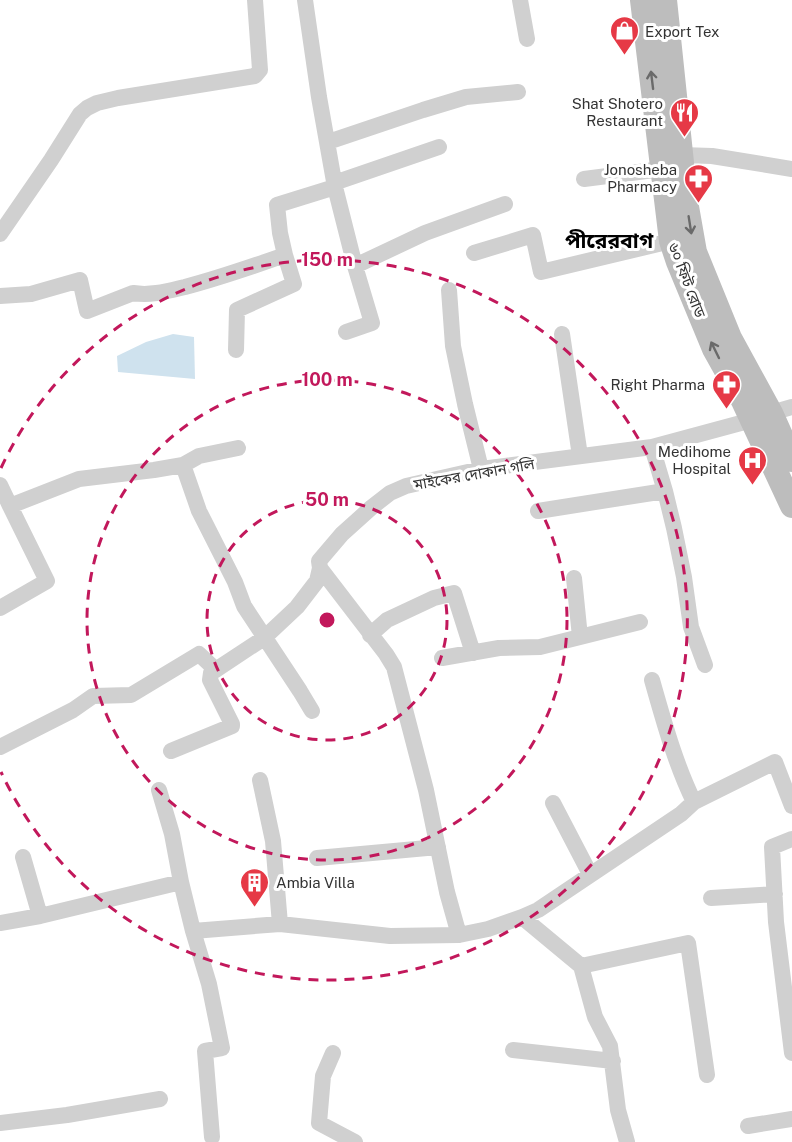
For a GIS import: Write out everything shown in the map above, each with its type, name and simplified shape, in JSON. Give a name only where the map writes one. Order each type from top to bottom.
[{"type":"street","points":[[0,234],[80,114],[87,108],[118,98],[255,76],[260,70],[255,0]]},
{"type":"street","points":[[305,0],[335,185],[372,323],[345,332]]},
{"type":"street","points":[[520,0],[527,39]]},
{"type":"street","name":"৬০ ফিট রোড","points":[[642,0],[666,114],[681,155],[695,252],[730,338],[772,413],[792,460]]},
{"type":"street","name":"৬০ ফিট রোড","points":[[665,0],[666,114],[662,169],[671,241],[714,349],[772,413],[792,506]]},
{"type":"street","points":[[328,142],[465,97],[518,92]]},
{"type":"street","points":[[236,350],[237,310],[294,284],[280,233],[277,205],[438,147]]},
{"type":"street","points":[[681,155],[712,156],[792,169]]},
{"type":"street","points":[[584,179],[662,169]]},
{"type":"street","points":[[355,266],[425,233],[505,204]]},
{"type":"street","points":[[474,253],[533,235],[541,272],[671,241]]},
{"type":"street","points":[[0,296],[31,294],[80,280],[87,311],[133,293],[160,293],[180,288],[285,255]]},
{"type":"street","points":[[449,290],[453,346],[481,469]]},
{"type":"street","points":[[562,334],[580,456]]},
{"type":"street","name":"মাইকের দোকান গলি","points":[[216,670],[264,638],[297,607],[317,581],[320,561],[342,534],[390,493],[406,486],[481,469],[652,447],[772,413]]},
{"type":"street","points":[[652,447],[665,491],[684,577],[691,627],[705,664]]},
{"type":"street","points":[[10,506],[79,479],[183,465],[199,456],[238,448]]},
{"type":"street","points":[[183,465],[199,511],[235,582],[243,606],[312,711]]},
{"type":"street","points":[[0,485],[47,581],[0,608]]},
{"type":"street","points":[[538,510],[665,491]]},
{"type":"street","points":[[320,568],[394,667],[426,790],[447,892],[459,935]]},
{"type":"street","points":[[574,578],[580,637]]},
{"type":"street","points":[[370,634],[387,620],[434,598],[454,593],[473,653]]},
{"type":"street","points":[[442,658],[499,648],[540,647],[640,622]]},
{"type":"street","points":[[0,747],[73,710],[93,696],[131,695],[199,654],[216,670],[211,673],[210,680],[232,726],[171,751]]},
{"type":"street","points":[[652,680],[682,777],[694,802]]},
{"type":"street","points":[[193,931],[280,924],[390,936],[459,935],[488,929],[538,910],[681,814],[694,802],[775,762],[792,806]]},
{"type":"street","points":[[260,780],[273,841],[280,924]]},
{"type":"street","points":[[159,790],[172,834],[193,931],[209,984],[222,1048],[205,1051],[212,1137]]},
{"type":"street","points":[[553,802],[590,874]]},
{"type":"street","points":[[792,839],[772,847],[776,922],[792,1053]]},
{"type":"street","points":[[317,858],[438,847]]},
{"type":"street","points":[[23,857],[40,916]]},
{"type":"street","points":[[0,923],[40,916],[181,882]]},
{"type":"street","points":[[711,898],[775,894]]},
{"type":"street","points":[[522,917],[581,966],[595,1017],[610,1046],[618,1110],[627,1142]]},
{"type":"street","points":[[581,966],[688,943],[707,1075]]},
{"type":"street","points":[[513,1050],[613,1061]]},
{"type":"street","points":[[333,1053],[323,1076],[320,1123],[355,1142]]},
{"type":"street","points":[[0,1124],[160,1099]]},
{"type":"street","points":[[748,1126],[792,1119]]},
{"type":"water","points":[[173,334],[194,337],[195,379],[118,372],[117,356],[146,342]]},
{"type":"place","name":"Export Tex","points":[[624,56]]},
{"type":"place","name":"Shat Shotero Restaurant","points":[[684,138]]},
{"type":"place","name":"Jonosheba Pharmacy","points":[[698,204]]},
{"type":"place","name":"Right Pharma","points":[[726,410]]},
{"type":"place","name":"Medihome Hospital","points":[[752,486]]},
{"type":"place","name":"Ambia Villa","points":[[255,908]]},
{"type":"district","name":"পীরেরবাগ","points":[[609,240]]}]
